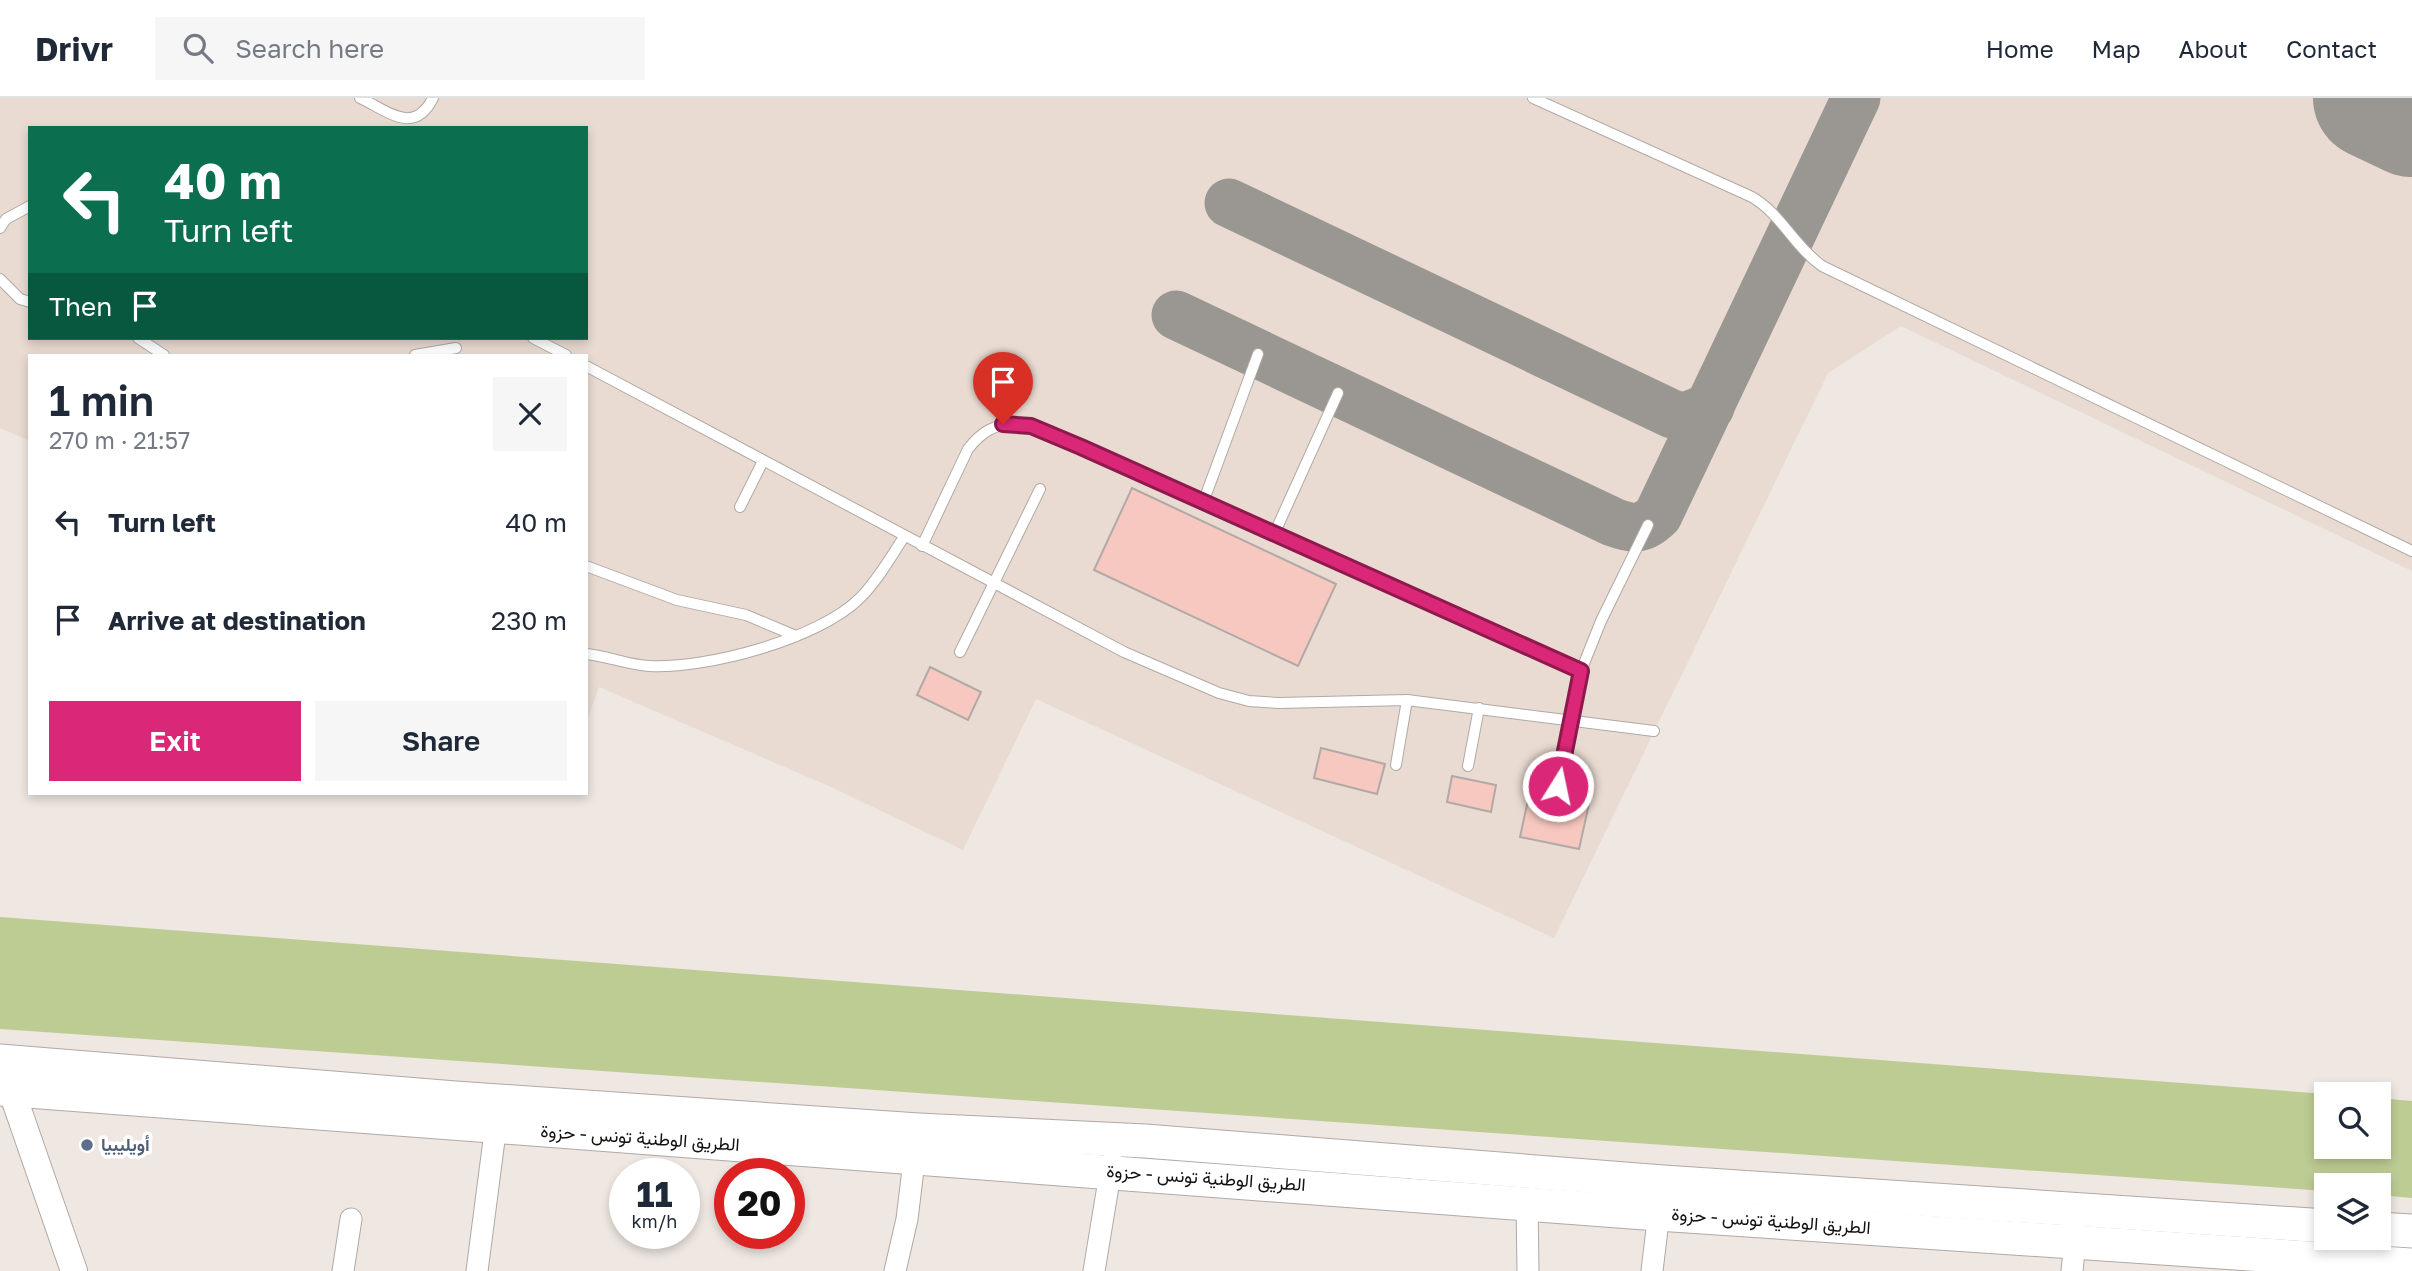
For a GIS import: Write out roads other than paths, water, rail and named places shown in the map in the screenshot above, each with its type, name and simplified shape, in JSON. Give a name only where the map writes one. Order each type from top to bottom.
[{"type":"main road","name":"الطريق الوطنية تونس - حزوة","points":[[3,1075],[497,1114],[1113,1155],[1661,1198],[2079,1209],[2314,1225]]},
{"type":"main road","name":"الطريق الوطنية تونس - حزوة","points":[[1113,1155],[1527,1203],[1661,1198],[2073,1257],[2412,1265]]},
{"type":"main road","points":[[2391,1230],[2412,1231]]},
{"type":"street","points":[[3,1075],[74,1271]]},
{"type":"street","points":[[477,1271],[497,1114]]},
{"type":"street","points":[[895,1271],[916,1142]]},
{"type":"street","points":[[1094,1271],[1113,1155]]},
{"type":"street","points":[[1652,1271],[1661,1198]]},
{"type":"street","points":[[1527,1203],[1528,1271]]},
{"type":"street","points":[[2073,1257],[2079,1209]]},
{"type":"street","points":[[343,1271],[351,1219]]},
{"type":"lane","points":[[360,98],[403,119],[411,119],[425,112],[433,98]]},
{"type":"lane","points":[[1533,98],[1752,197],[1776,215],[1800,248],[1822,266],[2412,551]]},
{"type":"lane","points":[[0,228],[6,219],[28,207]]},
{"type":"lane","points":[[0,299],[2,283]]},
{"type":"lane","points":[[2,283],[20,299],[28,301]]},
{"type":"lane","points":[[141,340],[162,354]]},
{"type":"lane","points":[[537,340],[564,354]]},
{"type":"lane","points":[[422,354],[456,349]]},
{"type":"lane","points":[[1204,500],[1258,354]]},
{"type":"lane","points":[[588,367],[1155,668],[1229,695],[1249,701],[1299,704],[1407,700],[1654,731]]},
{"type":"lane","points":[[1275,532],[1338,393]]},
{"type":"lane","points":[[922,546],[968,449],[977,437],[1003,424],[1031,426],[1204,500],[1581,671]]},
{"type":"lane","points":[[740,507],[763,461]]},
{"type":"lane","points":[[960,652],[1040,489]]},
{"type":"lane","points":[[1558,786],[1569,719],[1581,671],[1601,621],[1648,525]]},
{"type":"lane","points":[[588,654],[646,666],[675,667],[712,661],[796,636],[837,616],[859,599],[877,578],[904,537]]},
{"type":"lane","points":[[588,567],[677,600],[746,615],[796,636]]},
{"type":"lane","points":[[1396,765],[1407,700]]},
{"type":"lane","points":[[1468,766],[1479,708]]},
{"type":"place","name":"أويليبيا","points":[[87,1145]]}]
